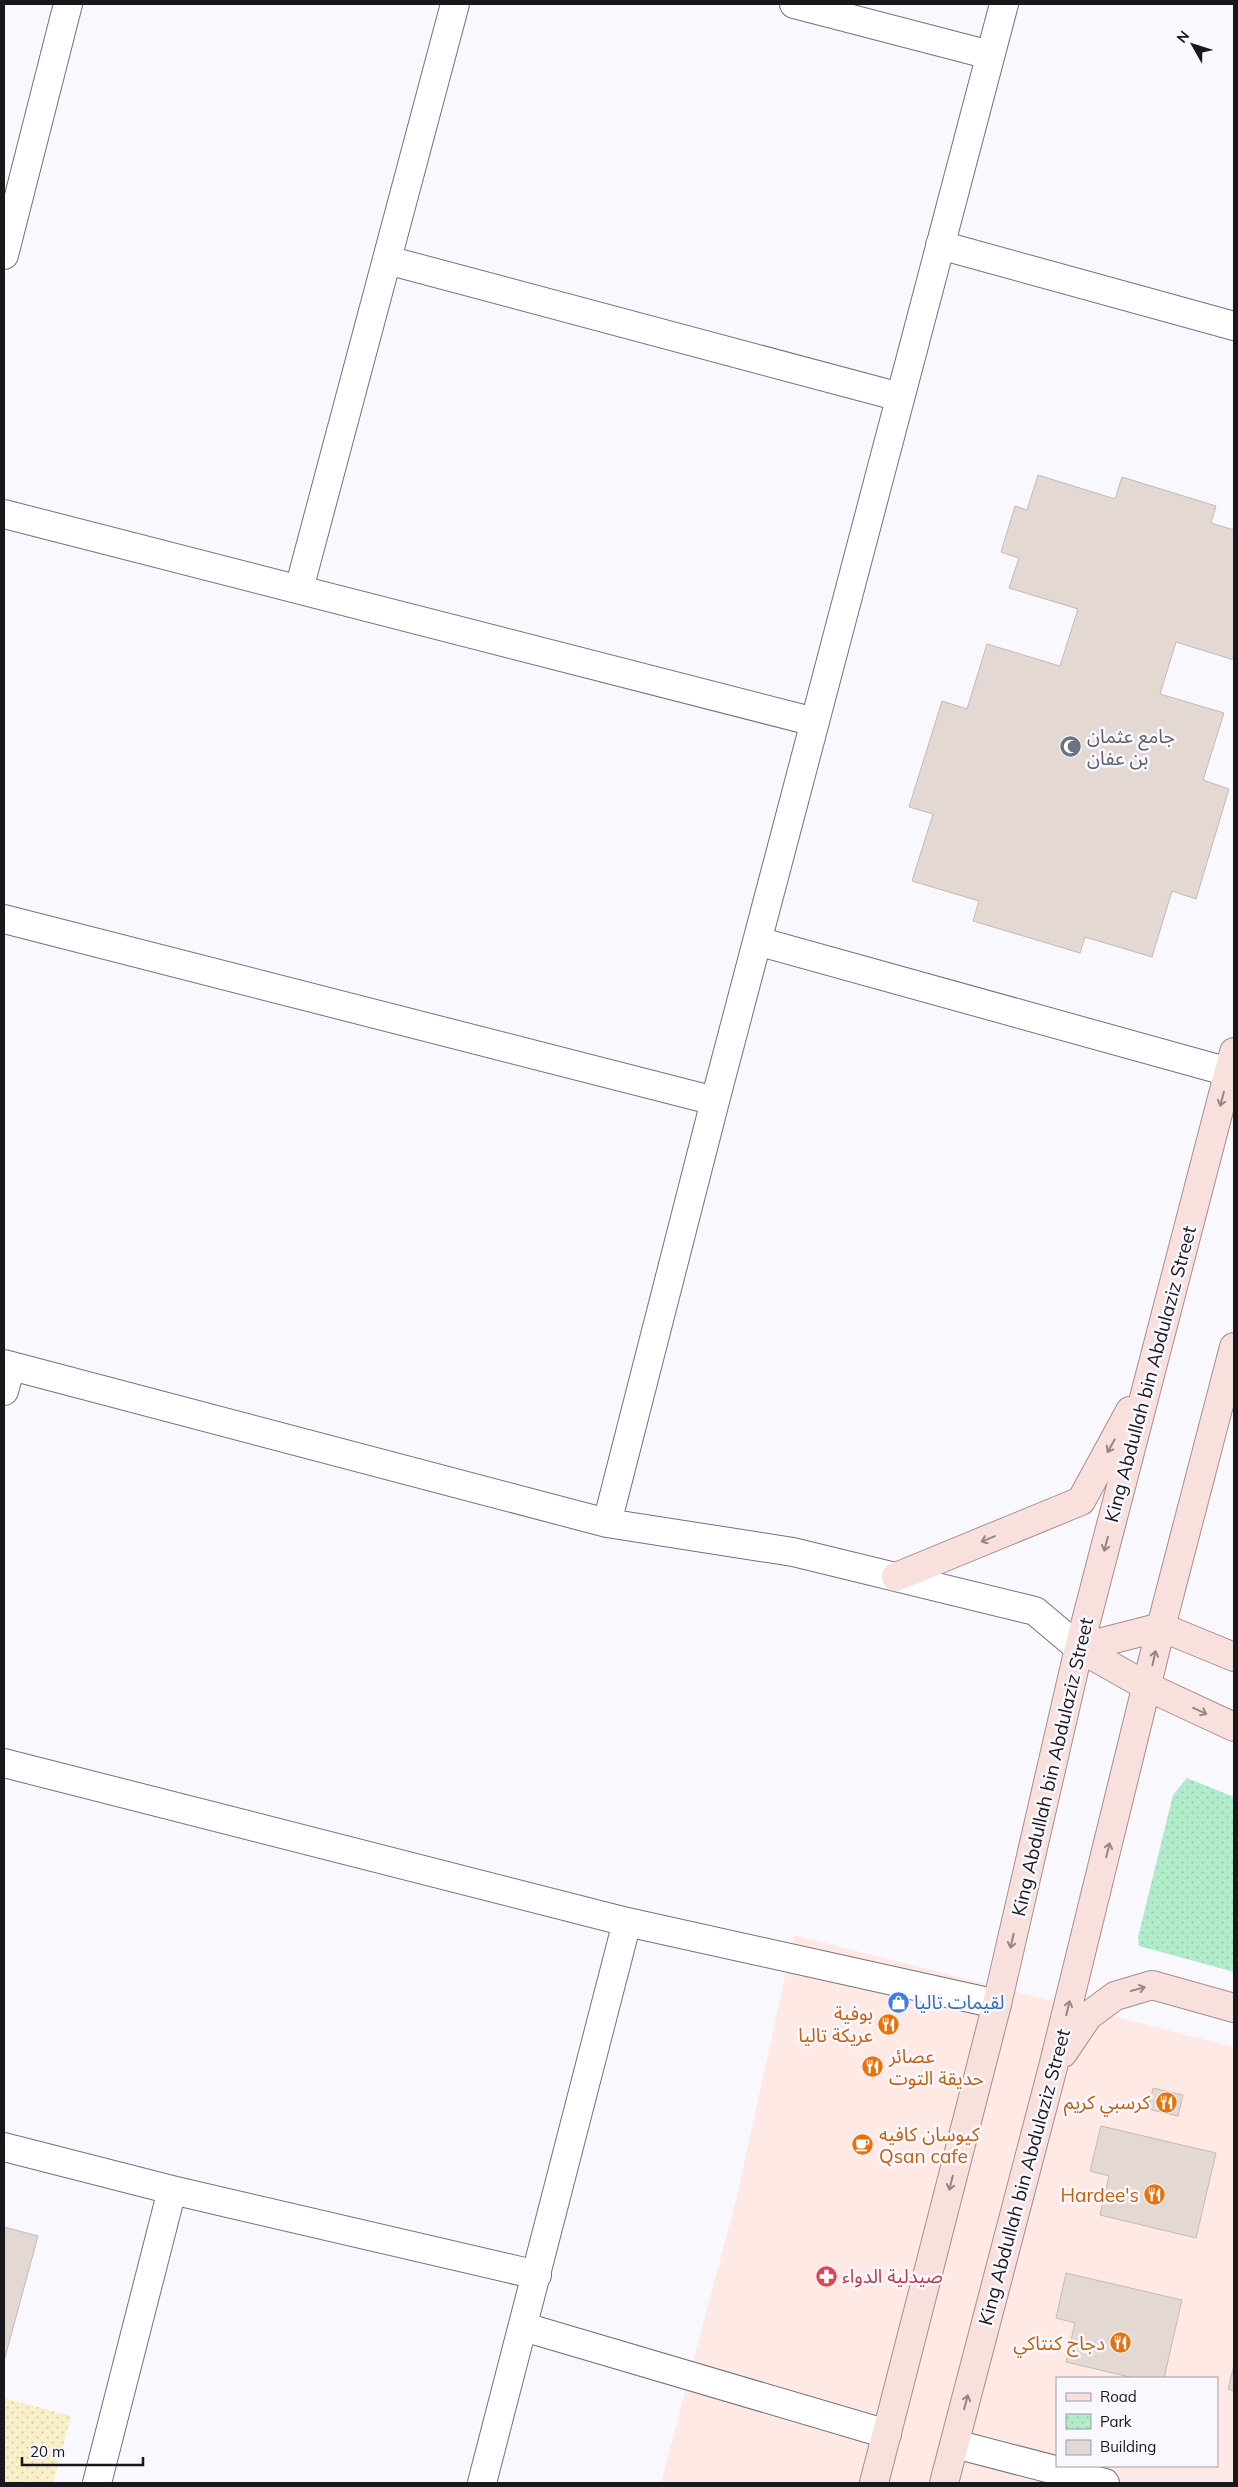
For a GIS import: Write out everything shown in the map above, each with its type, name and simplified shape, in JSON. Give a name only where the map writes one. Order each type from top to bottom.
[{"type":"main road","name":"King Abdullah bin Abdulaziz Street","points":[[874,2483],[997,2004],[1079,1648],[1232,1062]]},
{"type":"main road","name":"King Abdullah bin Abdulaziz Street","points":[[944,2483],[1053,2067],[1148,1688],[1161,1627],[1234,1346]]},
{"type":"main road","points":[[896,1577],[1081,1501],[1151,1373]]},
{"type":"main road","points":[[1079,1648],[1161,1627],[1234,1657]]},
{"type":"main road","points":[[1079,1648],[1148,1688],[1234,1727]]},
{"type":"main road","points":[[1053,2067],[1088,2016],[1115,1996],[1152,1986],[1234,2008]]},
{"type":"street","points":[[4,255],[68,4]]},
{"type":"street","points":[[299,589],[455,4]]},
{"type":"street","points":[[794,4],[990,55]]},
{"type":"street","points":[[608,1523],[715,1101],[1004,4]]},
{"type":"street","points":[[940,245],[1234,326]]},
{"type":"street","points":[[387,260],[900,397]]},
{"type":"street","points":[[4,514],[815,722]]},
{"type":"street","points":[[4,919],[715,1101]]},
{"type":"street","points":[[757,941],[1232,1062]]},
{"type":"street","points":[[6,1374],[608,1523],[793,1552],[1035,1611],[1079,1648]]},
{"type":"street","points":[[4,1763],[627,1922],[997,2004]]},
{"type":"street","points":[[482,2483],[524,2327],[627,1922]]},
{"type":"street","points":[[4,2147],[172,2190],[537,2275]]},
{"type":"street","points":[[97,2483],[172,2190]]},
{"type":"street","points":[[524,2327],[886,2434]]},
{"type":"street","points":[[955,2444],[1105,2483]]},
{"type":"shaded area","points":[[794,1935],[1234,2047],[1234,2483],[661,2483],[737,2196]]},
{"type":"sand","points":[[4,2398],[71,2416],[53,2483],[4,2483]]},
{"type":"green space","points":[[1187,1778],[1234,1797],[1234,1972],[1139,1946],[1138,1937],[1173,1795]]},
{"type":"building","name":"جامع عثمان بن عفان","points":[[1038,475],[1115,499],[1122,477],[1216,506],[1211,523],[1234,530],[1234,660],[1176,642],[1160,694],[1224,713],[1203,780],[1229,789],[1196,899],[1172,891],[1152,957],[1085,937],[1080,953],[973,921],[979,901],[912,881],[933,814],[909,807],[942,701],[967,709],[987,644],[1060,666],[1078,609],[1009,588],[1019,558],[1001,552],[1015,506],[1027,510]]},
{"type":"building","name":"كرسبي كريم","points":[[1153,2088],[1183,2095],[1178,2116],[1148,2109]]},
{"type":"building","name":"Hardee's","points":[[1101,2126],[1216,2153],[1196,2238],[1100,2215],[1109,2176],[1090,2171]]},
{"type":"building","points":[[4,2227],[38,2236],[4,2361]]},
{"type":"building","name":"دجاج كنتاكي","points":[[1066,2273],[1182,2300],[1164,2377],[1130,2377],[1066,2362],[1075,2323],[1056,2318]]},
{"type":"building","points":[[1234,2365],[1234,2391],[1228,2389]]},
{"type":"place","name":"جامع عثمان بن عفان","points":[[1071,747]]},
{"type":"place","name":"لقيمات تاليا","points":[[898,2002]]},
{"type":"place","name":"بوفية عريكة تاليا","points":[[889,2024]]},
{"type":"place","name":"عصائر حديقة التوت","points":[[873,2067]]},
{"type":"place","name":"كرسبي كريم","points":[[1166,2102]]},
{"type":"place","name":"كيوسان كافيه Qsan cafe","points":[[863,2145]]},
{"type":"place","name":"Hardee's","points":[[1155,2195]]},
{"type":"place","name":"صيدلية الدواء","points":[[826,2276]]},
{"type":"place","name":"دجاج كنتاكي","points":[[1121,2343]]}]
